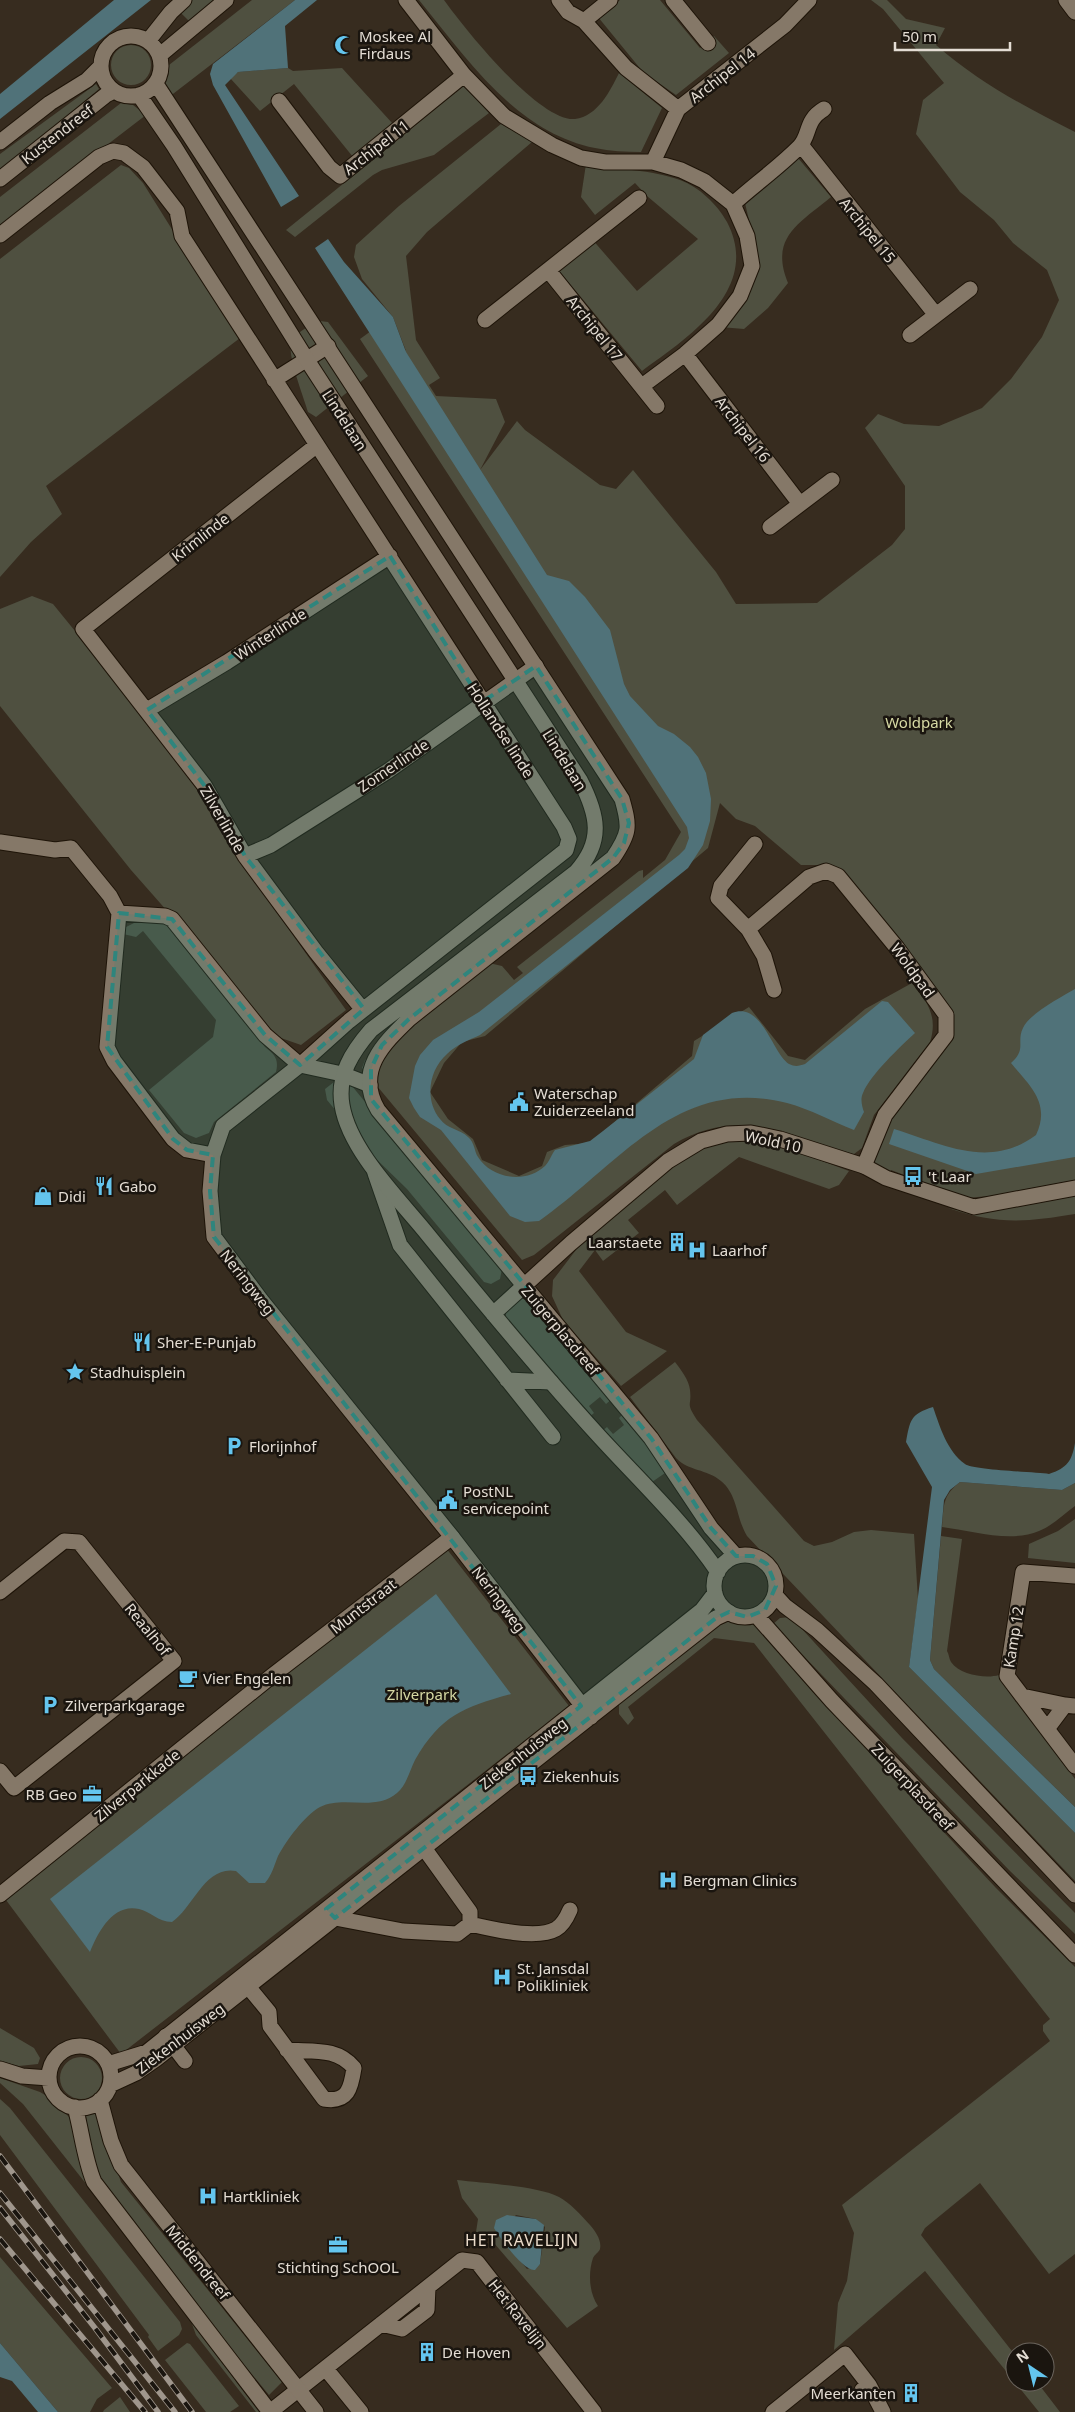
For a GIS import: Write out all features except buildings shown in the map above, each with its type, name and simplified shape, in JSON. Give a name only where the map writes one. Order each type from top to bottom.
[{"type":"street","points":[[148,40],[171,12],[184,0]]},
{"type":"street","points":[[160,55],[226,0]]},
{"type":"street","points":[[406,0],[464,75],[504,116],[559,148],[581,158],[605,162],[653,162],[680,170],[704,181],[733,204],[746,236],[752,266],[740,296],[718,325],[685,354],[642,386]]},
{"type":"street","points":[[559,0],[568,12],[584,21],[626,68],[678,109]]},
{"type":"street","points":[[584,21],[610,0]]},
{"type":"street","points":[[673,0],[708,43]]},
{"type":"street","name":"Archipel 14","points":[[653,162],[678,109],[785,26],[809,0]]},
{"type":"street","points":[[1066,0],[1075,12]]},
{"type":"street","points":[[137,36],[148,40],[160,55],[161,70],[156,84],[139,95],[129,96],[114,91],[106,82],[101,66],[106,49],[121,37],[137,36]]},
{"type":"street","name":"Kustendreef","points":[[0,142],[50,103],[87,80],[101,66]]},
{"type":"street","name":"Archipel 11","points":[[279,100],[328,167],[340,176],[464,75]]},
{"type":"street","name":"Lindelaan","points":[[156,84],[622,799],[629,822],[624,843],[613,858],[409,1019],[382,1045],[371,1069],[370,1085],[371,1099],[378,1110]]},
{"type":"street","name":"Kustendreef","points":[[0,179],[106,95],[114,91]]},
{"type":"street","name":"Lindelaan","points":[[139,95],[174,146],[306,360],[580,780],[591,801],[596,823],[594,842],[585,862],[576,872],[370,1030],[356,1047],[342,1074],[342,1105],[354,1139],[372,1165]]},
{"type":"street","points":[[733,204],[801,145],[808,124],[824,109]]},
{"type":"street","name":"Archipel 15","points":[[801,145],[936,315]]},
{"type":"street","name":"Hollandse linde","points":[[0,236],[99,157],[113,151],[124,153],[143,168],[177,211],[182,236],[564,827],[569,839],[566,850],[348,1021],[300,1065]]},
{"type":"street","points":[[485,320],[639,198]]},
{"type":"street","name":"Archipel 17","points":[[548,270],[657,406]]},
{"type":"street","points":[[910,335],[970,289]]},
{"type":"street","points":[[274,380],[328,346]]},
{"type":"street","name":"Archipel 16","points":[[685,354],[800,504]]},
{"type":"street","name":"Krimlinde","points":[[83,628],[317,445]]},
{"type":"street","points":[[770,527],[832,480]]},
{"type":"street","name":"Winterlinde","points":[[147,710],[227,662],[390,556]]},
{"type":"street","name":"Zilverlinde","points":[[83,628],[108,663],[147,710],[204,785],[245,856],[316,952],[363,1010]]},
{"type":"street","name":"Zomerlinde","points":[[245,856],[271,844],[388,771],[482,702],[536,666]]},
{"type":"street","points":[[0,842],[55,850],[72,848],[110,896],[119,913],[106,1047],[114,1061],[174,1139],[188,1150],[213,1155]]},
{"type":"street","points":[[755,844],[721,886],[718,898],[748,928],[764,956],[774,990]]},
{"type":"street","name":"Woldpad","points":[[748,928],[809,877],[826,871],[838,876],[898,948],[946,1015],[946,1035],[885,1115],[864,1166]]},
{"type":"street","points":[[119,913],[165,916],[172,919],[265,1036],[300,1065],[342,1074],[370,1085]]},
{"type":"street","name":"Neringweg","points":[[300,1065],[223,1126],[213,1155],[210,1191],[214,1237],[256,1293],[452,1537],[586,1712]]},
{"type":"street","name":"Zuigerplasdreef","points":[[378,1110],[628,1410],[667,1460],[711,1528],[736,1556]]},
{"type":"street","name":"Wold 10","points":[[493,1314],[668,1161],[701,1141],[727,1134],[751,1133],[780,1139],[864,1166],[886,1178],[974,1207],[1075,1188]]},
{"type":"street","points":[[372,1165],[400,1245],[552,1437]]},
{"type":"street","points":[[372,1165],[493,1314],[585,1420],[701,1546],[718,1572]]},
{"type":"street","points":[[507,1380],[551,1382]]},
{"type":"street","name":"Muntstraat","points":[[273,1675],[452,1537]]},
{"type":"street","name":"Reaalhof","points":[[0,1592],[64,1541],[79,1542],[174,1661],[14,1788],[0,1772]]},
{"type":"street","points":[[736,1556],[753,1556],[767,1564],[776,1578],[775,1594],[771,1603],[756,1615],[738,1616],[729,1612],[723,1607],[715,1593],[715,1582],[718,1572],[726,1562],[736,1556]]},
{"type":"street","name":"Kamp 12","points":[[1075,1576],[1023,1572],[1007,1676],[1075,1766]]},
{"type":"street","name":"Ziekenhuisweg","points":[[330,1914],[424,1848],[586,1712],[702,1610],[715,1593]]},
{"type":"street","points":[[775,1594],[785,1606],[817,1630],[876,1684],[1075,1894]]},
{"type":"street","name":"Ziekenhuisweg","points":[[110,2085],[136,2073],[170,2041],[586,1712],[716,1618],[729,1612]]},
{"type":"street","name":"Zuigerplasdreef","points":[[756,1615],[832,1700],[1075,1955]]},
{"type":"street","name":"Zilverparkkade","points":[[0,1895],[273,1675]]},
{"type":"street","points":[[1022,1696],[1070,1705]]},
{"type":"street","points":[[1047,1729],[1070,1705]]},
{"type":"street","points":[[424,1848],[470,1912],[470,1924]]},
{"type":"street","points":[[330,1914],[403,1931],[457,1934],[470,1924],[515,1932],[543,1933],[557,1928],[566,1920],[570,1910]]},
{"type":"street","points":[[244,1982],[269,2012],[270,2026],[287,2050]]},
{"type":"street","points":[[170,2041],[185,2061]]},
{"type":"street","name":"Ziekenhuisweg","points":[[108,2064],[147,2052],[170,2041]]},
{"type":"street","points":[[88,2047],[97,2051],[108,2064],[111,2075],[110,2085],[100,2100],[84,2108],[68,2105],[56,2096],[50,2078],[52,2066],[56,2058],[71,2048],[88,2047]]},
{"type":"street","points":[[0,2069],[22,2076],[50,2078]]},
{"type":"street","name":"Middendreef","points":[[100,2100],[111,2141],[121,2165],[316,2412]]},
{"type":"street","points":[[75,2107],[81,2127],[89,2170],[94,2182],[270,2412]]},
{"type":"street","name":"Het Ravelijn","points":[[270,2412],[380,2324],[402,2329],[427,2310],[428,2287],[462,2260],[477,2262],[594,2412]]},
{"type":"street","points":[[773,2412],[845,2354],[883,2412]]},
{"type":"street","points":[[326,2369],[361,2412]]},
{"type":"highlighted area","points":[[390,556],[482,702],[536,666],[622,799],[629,823],[624,843],[613,858],[409,1019],[382,1045],[371,1069],[371,1099],[651,1438],[711,1528],[736,1556],[753,1556],[767,1564],[776,1586],[765,1610],[747,1617],[729,1612],[716,1618],[335,1918],[326,1909],[581,1706],[214,1237],[210,1191],[213,1155],[187,1150],[173,1139],[107,1047],[119,913],[172,919],[265,1035],[300,1065],[364,1009],[245,856],[204,785],[147,710]]},
{"type":"green space","points":[[190,0],[217,0],[190,22],[179,11]]},
{"type":"green space","points":[[252,0],[295,0],[169,97],[165,83],[169,65]]},
{"type":"green space","points":[[419,0],[444,0],[503,71],[542,106],[560,116],[575,119],[583,117],[597,108],[612,87],[619,73],[662,108],[641,152],[595,148],[567,139],[541,126],[517,110],[475,69]]},
{"type":"green space","points":[[620,0],[660,0],[700,48],[714,36],[729,53],[676,95],[643,72],[598,17]]},
{"type":"green space","name":"Woldpark","points":[[871,0],[887,0],[906,19],[945,28],[936,45],[953,59],[1002,93],[1075,132],[1075,1180],[990,1196],[965,1198],[903,1177],[904,1175],[891,1170],[890,1172],[869,1162],[887,1119],[949,1032],[830,865],[801,865],[755,826],[736,819],[720,803],[708,848],[485,1036],[462,1042],[444,1063],[430,1092],[448,1119],[473,1139],[482,1160],[519,1176],[542,1166],[547,1152],[565,1145],[590,1143],[692,1056],[694,1041],[749,1007],[788,1056],[805,1060],[865,1009],[912,983],[930,1010],[933,1025],[930,1042],[874,1115],[862,1148],[850,1157],[806,1140],[763,1128],[720,1127],[697,1133],[674,1144],[534,1255],[522,1260],[362,1068],[365,1060],[489,963],[502,966],[514,980],[523,973],[517,967],[639,871],[643,870],[643,878],[665,860],[681,832],[360,339],[382,323],[406,351],[393,317],[362,279],[354,257],[356,245],[399,206],[501,124],[532,142],[427,232],[406,256],[416,340],[440,378],[429,385],[436,396],[496,399],[505,422],[480,470],[517,421],[525,430],[600,485],[616,489],[633,470],[716,572],[736,604],[817,603],[892,545],[905,529],[905,486],[865,428],[878,414],[904,424],[939,426],[982,408],[1011,379],[1042,337],[1059,300],[1047,270],[1013,243],[994,220],[960,192],[916,134],[923,100],[944,83],[883,9]]},
{"type":"green space","points":[[131,45],[145,51],[151,65],[145,79],[131,85],[117,79],[111,65],[117,51]]},
{"type":"green space","points":[[288,68],[293,71],[342,68],[393,124],[353,157],[294,84],[260,111],[230,78],[238,72]]},
{"type":"green space","points":[[96,84],[99,89],[0,171],[0,154]]},
{"type":"green space","points":[[464,86],[489,113],[434,155],[382,170],[373,175],[295,237],[286,230]]},
{"type":"green space","points":[[121,103],[133,105],[146,115],[0,227],[0,197]]},
{"type":"green space","points":[[798,158],[831,197],[799,224],[785,242],[782,254],[783,267],[788,283],[768,308],[744,329],[720,327],[754,242],[745,203]]},
{"type":"green space","points":[[586,164],[658,174],[687,183],[707,197],[718,209],[727,222],[735,246],[735,269],[728,290],[715,309],[699,327],[642,371],[556,267],[591,238],[637,291],[698,239],[647,196],[635,183],[595,215],[581,197]]},
{"type":"green space","points":[[121,165],[129,168],[143,183],[240,338],[46,486],[62,514],[31,542],[0,577],[0,259]]},
{"type":"green space","points":[[320,321],[328,322],[368,376],[316,417],[308,412],[294,368],[291,345],[295,337],[303,330]]},
{"type":"green space","points":[[32,596],[53,604],[110,674],[196,788],[236,855],[346,1010],[301,1045],[278,1037],[131,870],[0,706],[0,609]]},
{"type":"green space","points":[[138,921],[152,921],[170,925],[265,1047],[274,1055],[276,1060],[276,1072],[214,1122],[209,1133],[196,1138],[184,1133],[149,1090],[213,1037],[216,1020],[143,931],[136,937],[123,934],[126,927]]},
{"type":"green space","points":[[343,1075],[502,1269],[500,1279],[491,1284],[484,1282],[407,1189],[372,1155],[327,1100],[325,1089]]},
{"type":"green space","points":[[750,1139],[798,1152],[849,1171],[839,1185],[829,1189],[739,1157],[677,1205],[665,1190],[628,1220],[639,1233],[603,1261],[595,1250],[579,1271],[626,1332],[667,1351],[621,1386],[563,1320],[552,1296],[553,1280],[582,1242],[670,1161],[712,1143]]},
{"type":"green space","points":[[1075,1195],[1075,1214],[1041,1219],[997,1219],[948,1208],[964,1211],[996,1210]]},
{"type":"green space","points":[[522,1299],[526,1299],[612,1399],[606,1404],[600,1397],[589,1406],[594,1413],[588,1418],[506,1319],[506,1312]]},
{"type":"green space","points":[[675,1362],[688,1383],[690,1407],[697,1420],[804,1541],[814,1546],[832,1542],[854,1532],[871,1530],[914,1534],[918,1600],[909,1667],[1075,1833],[1075,1881],[747,1536],[734,1500],[727,1487],[716,1477],[686,1465],[676,1458],[630,1397]]},
{"type":"green space","points":[[624,1413],[668,1471],[652,1482],[601,1432],[607,1427],[613,1434],[624,1425],[619,1418]]},
{"type":"green space","points":[[960,1482],[1062,1490],[1075,1483],[1075,1506],[1049,1526],[1039,1531],[1016,1536],[991,1535],[942,1527],[947,1497]]},
{"type":"green space","points":[[1075,1519],[1075,1563],[1028,1558],[1029,1544],[1058,1531]]},
{"type":"green space","points":[[941,1536],[962,1539],[947,1651],[950,1661],[960,1670],[974,1675],[999,1675],[1075,1779],[1075,1807],[934,1669],[930,1660]]},
{"type":"green space","name":"Zilverpark","points":[[446,1548],[569,1706],[121,2054],[3,1896]]},
{"type":"green space","points":[[791,1617],[902,1738],[1075,1913],[1075,1934],[1009,1870],[773,1624],[780,1618]]},
{"type":"green space","points":[[722,1620],[751,1623],[766,1635],[811,1690],[996,1888],[1075,1967],[1075,2254],[1049,2274],[980,2183],[925,2228],[921,2235],[1005,2342],[1005,2370],[925,2271],[834,2350],[838,2303],[847,2281],[854,2233],[842,2205],[1050,2041],[1043,2031],[1043,2025],[1050,2019],[754,1643],[714,1638],[628,1707],[634,1718],[628,1725],[619,1714],[619,1700]]},
{"type":"green space","points":[[0,2028],[34,2048],[40,2058],[38,2064],[19,2066],[0,2061]]},
{"type":"green space","points":[[81,2057],[96,2063],[102,2078],[96,2093],[81,2099],[66,2093],[60,2078],[66,2063]]},
{"type":"green space","points":[[0,2078],[40,2092],[50,2098],[70,2118],[77,2146],[205,2331],[237,2383],[259,2412],[256,2412],[196,2335],[188,2313],[23,2104],[0,2083]]},
{"type":"green space","points":[[0,2099],[10,2108],[180,2322],[182,2329],[179,2335],[158,2351],[148,2337],[149,2335],[0,2135]]},
{"type":"green space","points":[[97,2112],[121,2182],[282,2382],[269,2395],[171,2276],[98,2178],[88,2137],[86,2115]]},
{"type":"green space","points":[[457,2180],[538,2190],[550,2193],[567,2202],[590,2225],[599,2239],[600,2249],[593,2258],[590,2270],[591,2289],[598,2306],[567,2328],[485,2233],[476,2232],[478,2219],[462,2198]],"holes":[[[516,2215],[536,2219],[545,2227],[540,2264],[527,2269],[498,2234]]]},
{"type":"green space","points":[[0,2257],[112,2388],[97,2399],[90,2412],[58,2412],[0,2343]]},
{"type":"green space","points":[[187,2343],[190,2344],[239,2406],[230,2412],[206,2412],[165,2360]]},
{"type":"green space","points":[[1023,2392],[1045,2392],[1060,2412],[1039,2412]]},
{"type":"green space","points":[[120,2397],[130,2412],[103,2412],[104,2410]]},
{"type":"water","points":[[114,0],[151,0],[0,119],[0,94]]},
{"type":"water","points":[[295,0],[317,0],[285,26],[288,68],[238,72],[225,85],[299,196],[281,207],[213,85],[210,74],[213,64]]},
{"type":"water","points":[[328,239],[344,262],[393,317],[406,352],[547,575],[569,581],[585,597],[610,630],[624,684],[630,696],[658,726],[674,734],[690,747],[698,757],[706,773],[711,799],[710,821],[703,845],[688,868],[480,1035],[454,1048],[447,1054],[436,1068],[431,1085],[430,1094],[435,1111],[443,1122],[465,1134],[470,1139],[478,1157],[492,1170],[510,1177],[528,1175],[537,1172],[545,1166],[555,1150],[590,1141],[694,1059],[703,1035],[732,1013],[742,1011],[751,1014],[759,1021],[783,1058],[789,1064],[797,1066],[805,1064],[882,1001],[888,1002],[915,1033],[886,1061],[872,1078],[863,1093],[862,1105],[864,1112],[854,1130],[787,1103],[748,1098],[713,1102],[681,1114],[651,1131],[539,1221],[525,1222],[510,1216],[441,1130],[420,1117],[414,1108],[409,1098],[415,1066],[420,1055],[433,1040],[479,1012],[679,855],[685,849],[689,838],[687,827],[315,248]]},
{"type":"water","points":[[1075,989],[1075,1157],[976,1174],[889,1144],[894,1129],[948,1147],[983,1152],[1001,1151],[1018,1145],[1036,1135],[1040,1124],[1040,1104],[1031,1087],[1011,1063],[1019,1054],[1020,1037],[1026,1023],[1046,1006]]},
{"type":"water","points":[[933,1407],[949,1446],[959,1459],[970,1466],[1049,1474],[1068,1463],[1075,1443],[1075,1483],[1062,1490],[960,1482],[950,1490],[944,1500],[930,1660],[934,1669],[1075,1807],[1075,1833],[909,1667],[932,1487],[906,1442],[912,1419],[920,1412]]},
{"type":"water","points":[[436,1594],[511,1694],[480,1703],[455,1715],[444,1723],[434,1733],[415,1760],[403,1786],[388,1799],[369,1803],[339,1802],[320,1807],[314,1811],[302,1822],[286,1843],[265,1883],[249,1883],[236,1871],[225,1871],[216,1874],[200,1889],[180,1916],[172,1922],[167,1922],[139,1909],[130,1908],[122,1910],[114,1915],[102,1928],[90,1952],[50,1899]]},
{"type":"water","points":[[507,2215],[536,2219],[544,2225],[540,2264],[535,2270],[525,2266],[519,2260],[494,2228],[496,2220]]},
{"type":"water","points":[[0,2343],[58,2412],[38,2412],[12,2381],[0,2377]]},
{"type":"railway","points":[[0,2156],[192,2412]]},
{"type":"railway","points":[[0,2193],[175,2412]]},
{"type":"railway","points":[[0,2208],[95,2328],[158,2412]]},
{"type":"railway","points":[[0,2239],[145,2412]]},
{"type":"place","name":"Moskee Al Firdaus","points":[[344,45]]},
{"type":"place","name":"Waterschap Zuiderzeeland","points":[[519,1102]]},
{"type":"place","name":"'t Laar","points":[[913,1176]]},
{"type":"place","name":"Gabo","points":[[104,1186]]},
{"type":"place","name":"Didi","points":[[43,1196]]},
{"type":"place","name":"Laarstaete","points":[[677,1242]]},
{"type":"place","name":"Laarhof","points":[[697,1250]]},
{"type":"place","name":"Sher-E-Punjab","points":[[142,1342]]},
{"type":"place","name":"Stadhuisplein","points":[[75,1372]]},
{"type":"place","name":"Florijnhof","points":[[234,1446]]},
{"type":"place","name":"PostNL servicepoint","points":[[448,1500]]},
{"type":"place","name":"Vier Engelen","points":[[188,1678]]},
{"type":"place","name":"Zilverparkgarage","points":[[50,1705]]},
{"type":"place","name":"Ziekenhuis","points":[[528,1776]]},
{"type":"place","name":"RB Geo","points":[[92,1794]]},
{"type":"place","name":"Bergman Clinics","points":[[668,1880]]},
{"type":"place","name":"St. Jansdal Polikliniek","points":[[502,1977]]},
{"type":"place","name":"Hartkliniek","points":[[208,2196]]},
{"type":"place","name":"Stichting SchOOL","points":[[338,2245]]},
{"type":"place","name":"De Hoven","points":[[427,2352]]},
{"type":"place","name":"Meerkanten","points":[[911,2393]]},
{"type":"district","name":"HET RAVELIJN","points":[[522,2240]]}]
